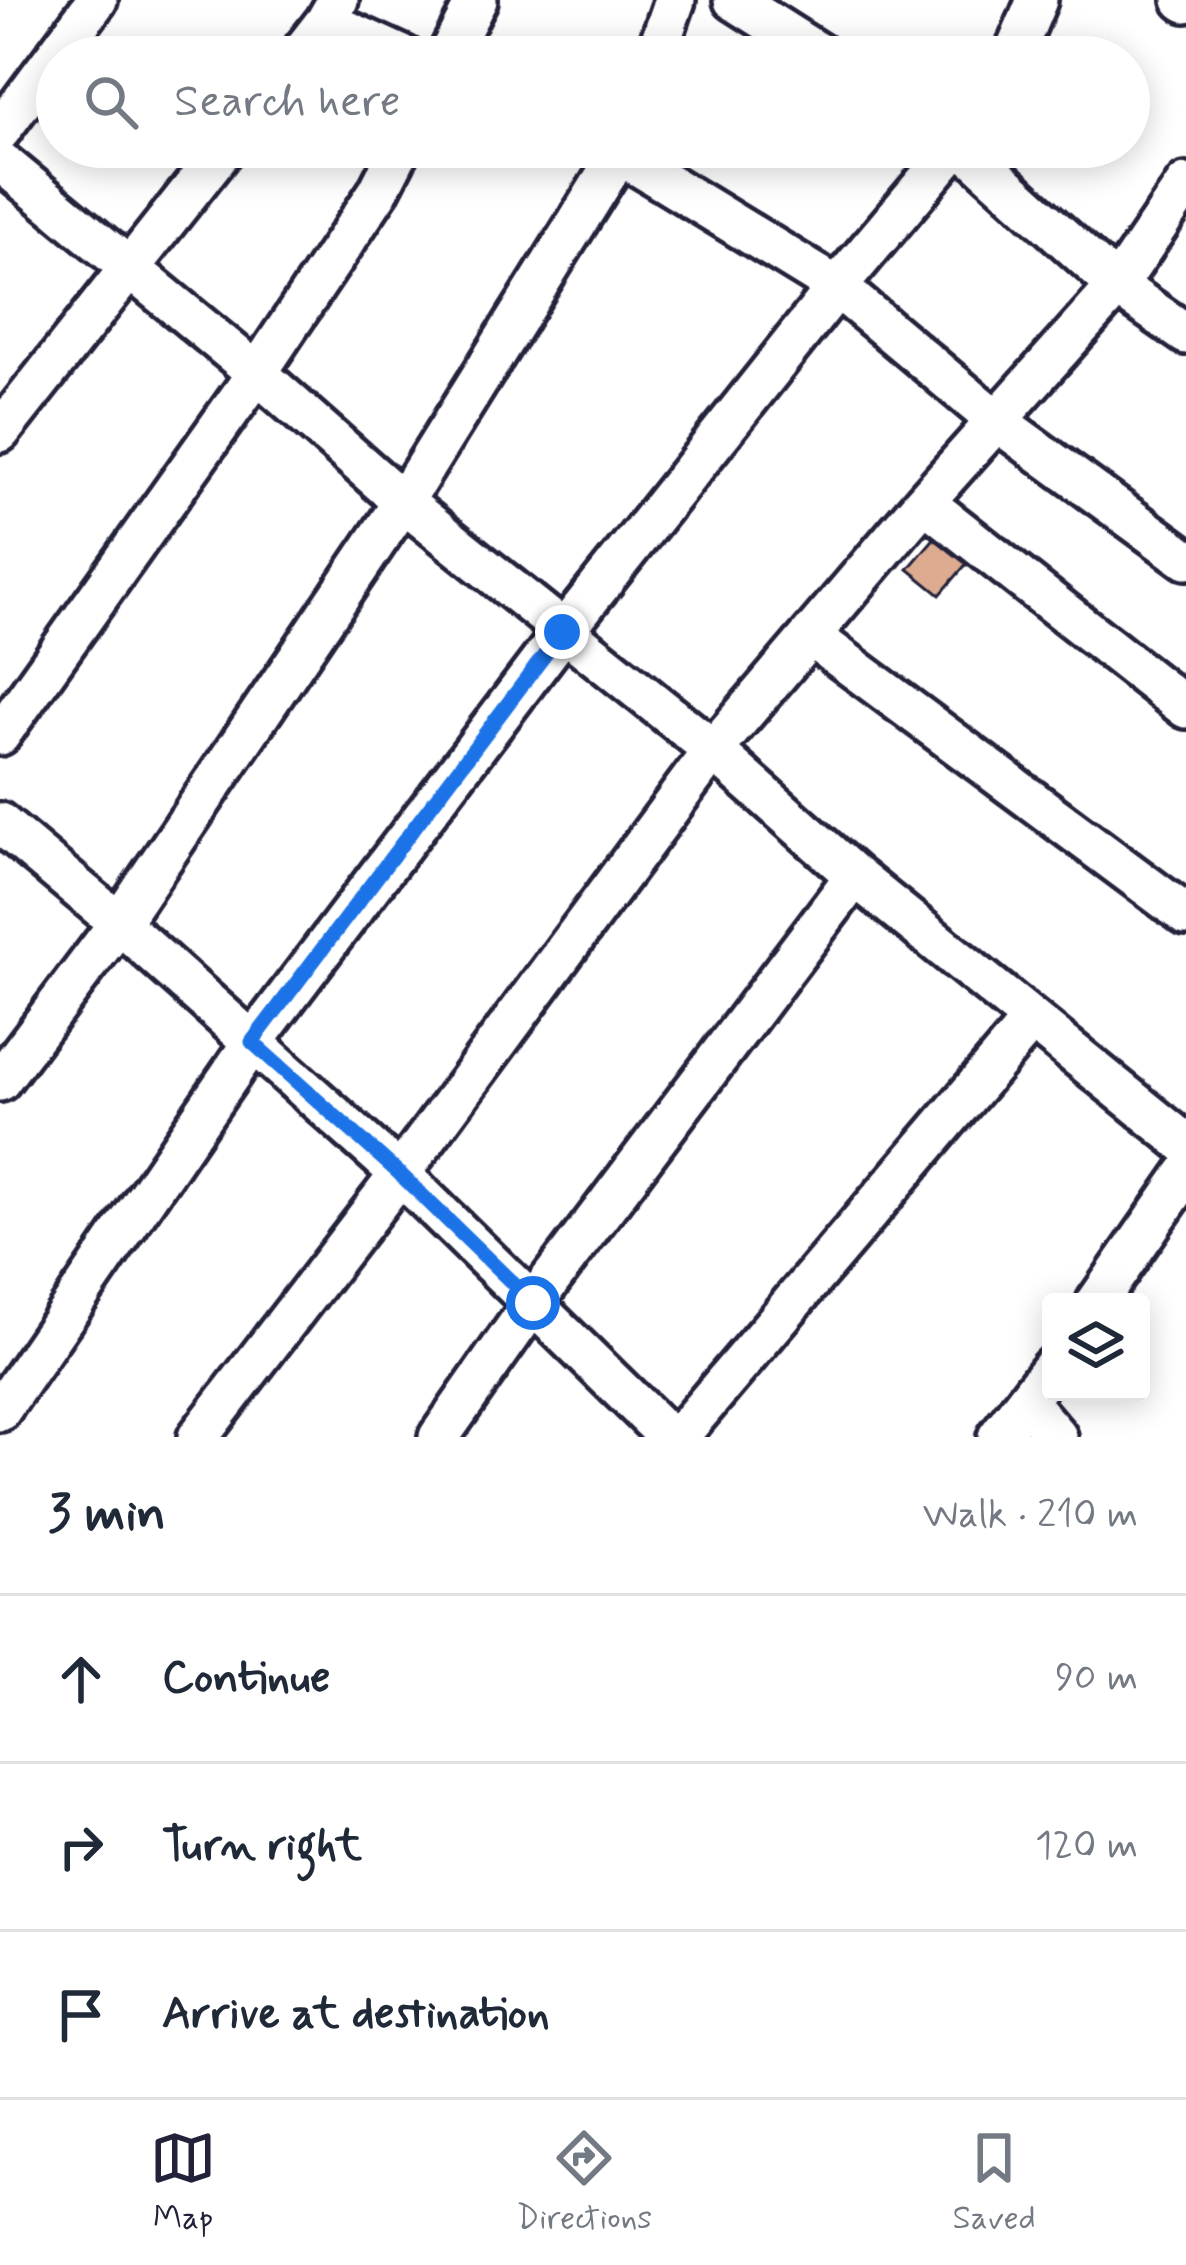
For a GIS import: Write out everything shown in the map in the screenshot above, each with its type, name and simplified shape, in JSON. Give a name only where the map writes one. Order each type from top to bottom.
[{"type":"street","points":[[71,36],[98,0]]},
{"type":"street","points":[[458,36],[477,0]]},
{"type":"street","points":[[663,36],[676,0]]},
{"type":"street","points":[[734,0],[791,36]]},
{"type":"street","points":[[1022,36],[1037,0]]},
{"type":"street","points":[[314,36],[332,11],[372,36]]},
{"type":"street","points":[[0,131],[36,83]]},
{"type":"street","points":[[0,161],[403,502],[713,750],[855,876],[1186,1144]]},
{"type":"street","points":[[0,432],[208,168]]},
{"type":"street","points":[[0,734],[257,374],[390,168]]},
{"type":"street","points":[[0,1081],[118,923],[403,502],[605,168]]},
{"type":"street","points":[[645,168],[837,287],[998,422],[1186,559]]},
{"type":"street","points":[[0,1412],[252,1042],[562,632],[837,287],[941,168]]},
{"type":"street","points":[[983,168],[1117,286],[1186,334]]},
{"type":"street","points":[[198,1437],[400,1174],[713,750],[924,502],[1117,286],[1186,184]]},
{"type":"street","points":[[924,502],[1186,708]]},
{"type":"street","points":[[812,637],[1186,915]]},
{"type":"street","points":[[0,823],[400,1174],[674,1437],[1031,1021]]},
{"type":"street","points":[[439,1437],[533,1303],[855,876]]},
{"type":"street","points":[[1103,1293],[1186,1174]]},
{"type":"street","points":[[998,1437],[1042,1381]]},
{"type":"street","points":[[1027,1402],[1057,1437]]},
{"type":"building","points":[[937,535],[969,561],[940,595],[908,569]]},
{"type":"route","points":[[533,1303],[400,1174],[252,1042],[562,632]]}]
